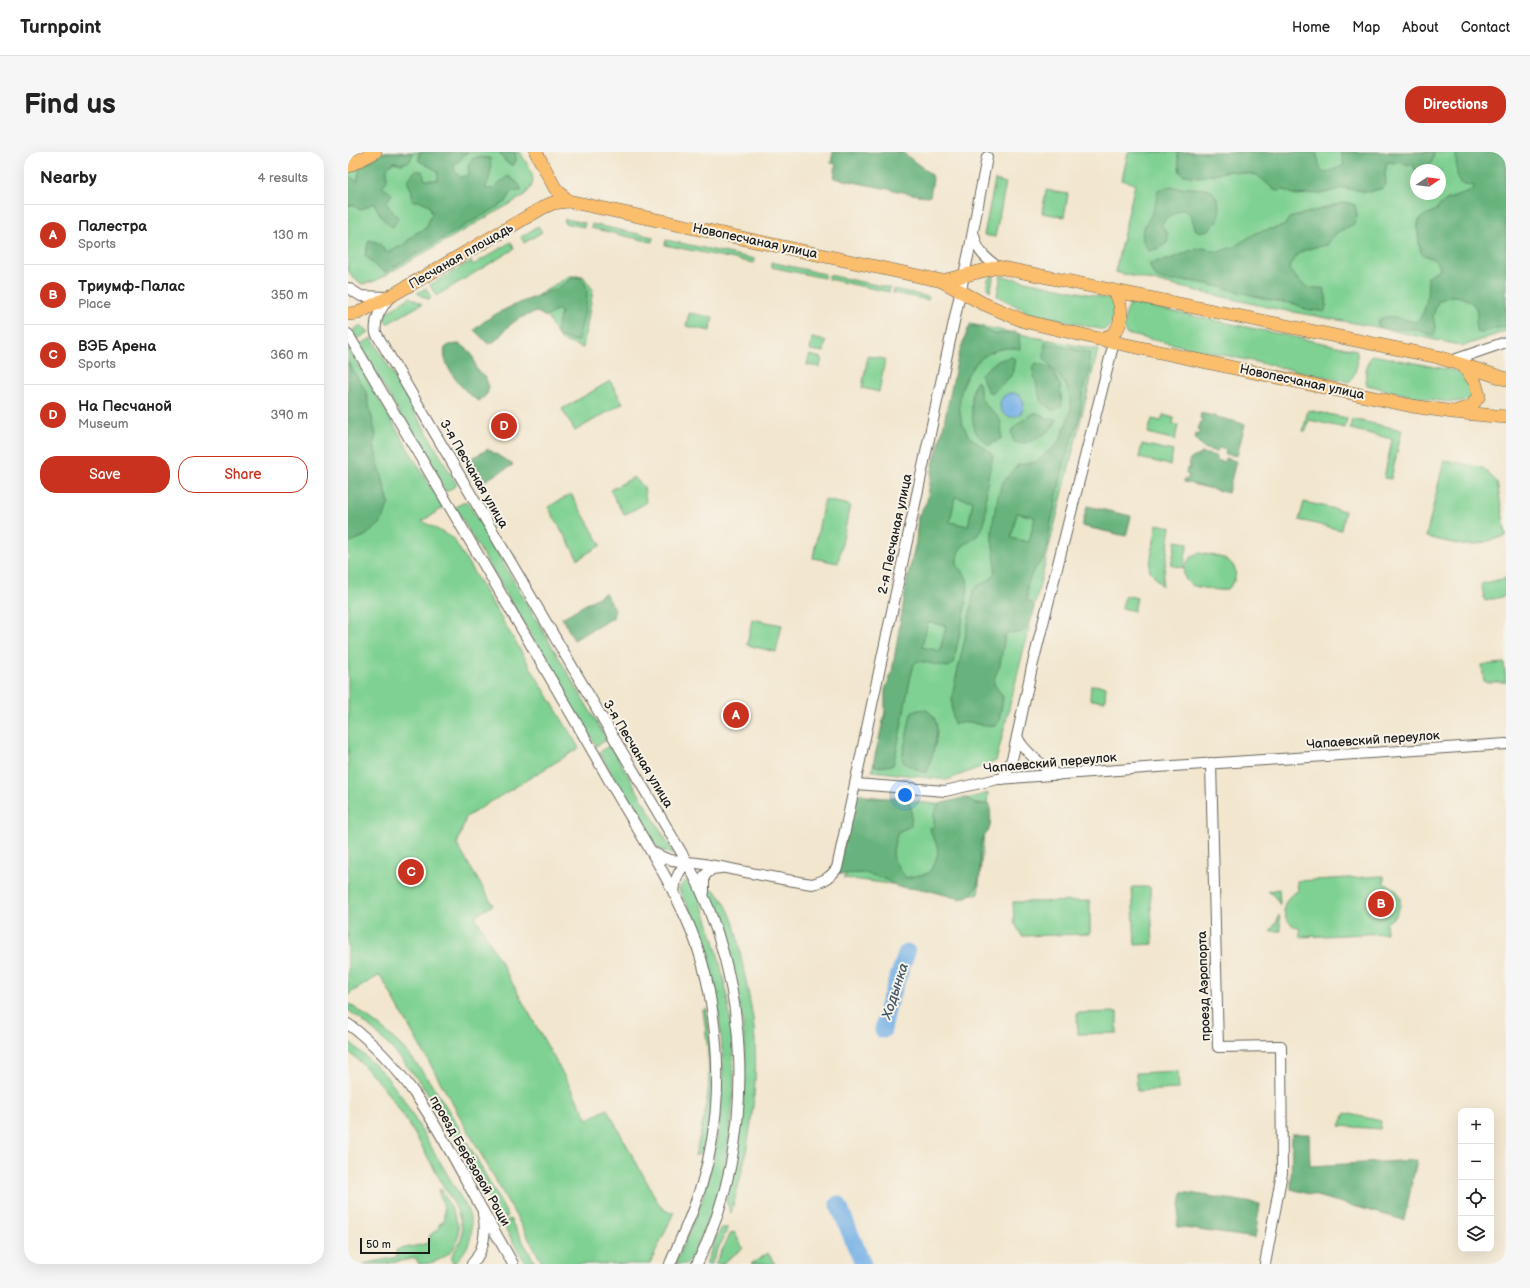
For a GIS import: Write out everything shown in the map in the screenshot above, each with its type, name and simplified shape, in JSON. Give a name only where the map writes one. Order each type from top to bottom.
[{"type":"main road","points":[[348,166],[375,152]]},
{"type":"main road","points":[[536,152],[559,193],[568,201]]},
{"type":"main road","name":"Песчаная площадь","points":[[533,214],[548,196],[550,179]]},
{"type":"main road","name":"Песчаная площадь","points":[[348,314],[362,311],[389,297],[553,203],[568,201]]},
{"type":"main road","name":"Новопесчаная улица","points":[[568,201],[942,280],[982,303],[1024,321],[1100,339],[1412,406],[1506,417]]},
{"type":"main road","points":[[998,266],[1383,345],[1451,361],[1506,379]]},
{"type":"main road","name":"Новопесчаная улица","points":[[942,280],[964,276],[998,266]]},
{"type":"main road","points":[[1100,339],[1108,338],[1115,332],[1120,318],[1122,304],[1114,291]]},
{"type":"main road","points":[[1453,412],[1471,407],[1479,396],[1476,382],[1463,365]]},
{"type":"street","name":"2-я Песчаная улица","points":[[856,784],[974,231],[986,154]]},
{"type":"street","points":[[974,231],[977,245],[982,254],[998,266]]},
{"type":"street","points":[[348,288],[361,296],[389,297]]},
{"type":"street","name":"3-я Песчаная улица","points":[[389,297],[377,316],[375,324],[376,333],[686,862],[704,898],[723,949],[737,1025],[740,1065],[735,1136],[717,1217],[697,1264]]},
{"type":"street","points":[[348,334],[649,849],[674,895],[694,937],[709,992],[716,1047],[717,1079],[712,1140],[701,1185],[695,1205],[670,1264]]},
{"type":"street","points":[[1002,779],[1011,763],[1114,342]]},
{"type":"street","points":[[1451,361],[1506,342]]},
{"type":"street","points":[[1017,736],[1022,746],[1050,771],[1057,775]]},
{"type":"street","name":"Чапаевский переулок","points":[[856,784],[945,791],[1002,779],[1506,744]]},
{"type":"street","name":"проезд Аэропорта","points":[[1211,764],[1218,1047],[1281,1046],[1282,1173],[1265,1264]]},
{"type":"street","points":[[649,849],[659,857],[672,861],[723,868],[812,884],[823,881],[831,876],[837,868],[856,784]]},
{"type":"street","points":[[674,895],[675,882],[678,872],[686,862]]},
{"type":"street","points":[[704,898],[704,876],[712,869],[723,868]]},
{"type":"street","name":"проезд Берёзовой Рощи","points":[[348,1024],[380,1051],[416,1095],[435,1123],[513,1264]]},
{"type":"street","points":[[472,1264],[480,1252],[484,1240],[485,1229],[481,1207]]},
{"type":"green space","points":[[381,152],[520,152],[532,175],[532,186],[522,197],[375,281],[362,284],[352,277],[348,270],[348,169]]},
{"type":"green space","points":[[387,152],[413,153],[410,161],[401,164],[394,162],[387,168],[387,180],[382,187],[392,194],[386,203],[398,218],[393,227],[384,220],[374,203],[360,210],[353,205],[348,206],[348,176],[357,182],[360,166]]},
{"type":"green space","points":[[419,152],[467,152],[454,166],[455,171],[460,177],[469,175],[468,166],[472,159],[477,157],[490,158],[490,174],[485,189],[493,189],[508,176],[518,183],[522,191],[511,191],[506,202],[385,272],[373,264],[365,255],[369,240],[379,243],[386,252],[402,246],[416,233],[426,228],[432,213],[429,205],[421,201],[412,201],[412,191],[407,181],[415,171],[422,171],[425,180],[438,180],[438,171],[419,161]]},
{"type":"green space","points":[[499,152],[515,152],[516,160],[513,166],[506,162]]},
{"type":"green space","points":[[833,152],[902,152],[932,175],[933,179],[930,196],[927,197],[834,178],[836,164],[831,163]]},
{"type":"green space","points":[[1128,152],[1506,152],[1506,331],[1463,346],[1371,326],[1271,308],[1115,272],[1135,184],[1122,180]]},
{"type":"green space","points":[[1177,152],[1316,152],[1321,171],[1326,173],[1344,165],[1341,152],[1435,152],[1431,164],[1410,165],[1387,162],[1385,174],[1386,184],[1383,188],[1369,192],[1344,188],[1325,193],[1295,195],[1285,190],[1276,191],[1257,175],[1229,171],[1199,177],[1184,175],[1180,172]]},
{"type":"green space","points":[[1456,152],[1506,152],[1506,326],[1481,333],[1477,332],[1477,313],[1475,306],[1461,297],[1453,296],[1438,301],[1433,316],[1436,331],[1434,336],[1415,329],[1383,329],[1378,326],[1378,321],[1381,318],[1395,317],[1415,322],[1423,313],[1427,295],[1428,276],[1440,269],[1436,261],[1422,254],[1418,237],[1418,223],[1421,218],[1438,209],[1436,209],[1446,200],[1469,192],[1475,186],[1461,183],[1457,171]]},
{"type":"green space","points":[[995,180],[1006,183],[995,237],[984,235]]},
{"type":"green space","points":[[1167,187],[1209,189],[1217,199],[1220,212],[1218,220],[1209,230],[1199,232],[1196,230],[1191,216],[1184,209],[1178,211],[1168,217],[1161,225],[1168,234],[1167,243],[1160,248],[1149,251],[1145,245],[1142,234],[1154,208],[1158,190]]},
{"type":"green space","points":[[1046,190],[1068,194],[1064,217],[1042,213]]},
{"type":"green space","points":[[1346,202],[1355,205],[1357,215],[1354,224],[1336,233],[1327,245],[1302,251],[1294,258],[1291,264],[1290,271],[1304,285],[1312,288],[1323,288],[1326,300],[1324,312],[1305,309],[1295,304],[1270,300],[1210,285],[1189,281],[1163,280],[1159,279],[1153,274],[1150,263],[1170,259],[1189,251],[1203,248],[1218,252],[1233,247],[1258,232],[1284,226],[1289,218]]},
{"type":"green space","points":[[565,219],[585,223],[584,227],[564,223]]},
{"type":"green space","points":[[592,224],[653,237],[652,242],[591,228]]},
{"type":"green space","points":[[538,226],[542,232],[524,243],[521,237]]},
{"type":"green space","points":[[666,240],[755,259],[754,263],[665,245]]},
{"type":"green space","points":[[511,242],[514,249],[436,296],[430,285],[471,261],[473,265]]},
{"type":"green space","points":[[771,262],[825,274],[824,278],[771,267]]},
{"type":"green space","points":[[829,275],[890,288],[889,292],[828,279]]},
{"type":"green space","points":[[994,275],[990,292],[987,282],[991,276]]},
{"type":"green space","points":[[569,276],[583,276],[593,290],[583,348],[561,340],[535,297]]},
{"type":"green space","points":[[1001,276],[1111,299],[1114,306],[1114,316],[1110,325],[1104,330],[1030,313],[997,296]]},
{"type":"green space","points":[[580,277],[587,289],[587,297],[579,341],[558,336],[557,327],[561,313],[558,309],[546,317],[537,312],[519,319],[512,323],[495,341],[488,344],[474,330],[492,316],[502,311],[557,288],[569,280]]},
{"type":"green space","points":[[426,288],[431,298],[429,300],[417,293]]},
{"type":"green space","points":[[894,289],[929,297],[928,300],[893,293]]},
{"type":"green space","points":[[410,297],[422,304],[387,324],[383,317],[386,313]]},
{"type":"green space","points":[[1132,303],[1356,350],[1358,358],[1357,367],[1349,382],[1126,334],[1124,327],[1125,318]]},
{"type":"green space","points":[[689,313],[713,317],[710,331],[686,326]]},
{"type":"green space","points":[[970,324],[1098,350],[996,761],[947,780],[872,771]]},
{"type":"green space","points":[[361,325],[369,332],[356,340],[353,333],[354,329]]},
{"type":"green space","points":[[972,326],[976,326],[995,334],[1015,332],[1019,334],[1020,349],[1004,348],[990,353],[978,362],[968,373],[962,387],[960,403],[961,418],[967,433],[974,441],[990,452],[993,457],[987,484],[984,524],[979,534],[963,546],[958,554],[957,564],[967,579],[968,586],[960,634],[953,664],[948,667],[918,661],[914,664],[893,765],[879,767],[875,766],[874,760],[885,715],[885,690],[892,672],[908,576],[916,542],[918,516],[927,501],[933,465],[941,437],[958,357],[968,329]],"holes":[[[955,497],[973,501],[968,526],[950,522]],[[928,622],[946,626],[940,651],[922,647]]]},
{"type":"green space","points":[[372,338],[457,485],[446,492],[359,345]]},
{"type":"green space","points":[[812,338],[826,341],[824,352],[810,350]]},
{"type":"green space","points":[[1045,343],[1091,353],[1089,357],[1090,372],[1084,385],[1079,419],[1064,463],[1050,528],[1048,545],[1043,559],[1033,571],[1027,586],[1027,601],[1032,602],[1034,614],[1025,629],[1019,633],[1009,632],[1005,635],[1000,665],[994,679],[994,684],[1003,697],[999,722],[995,726],[985,726],[970,722],[954,724],[952,714],[953,696],[974,590],[993,576],[995,568],[992,527],[1000,489],[1008,476],[1018,465],[1036,462],[1055,446],[1061,438],[1071,410],[1071,400],[1066,385],[1044,358]],"holes":[[[1017,513],[1035,517],[1029,542],[1011,538]]]},
{"type":"green space","points":[[459,344],[471,354],[476,369],[485,376],[489,387],[487,394],[479,401],[461,386],[446,362],[444,355],[445,348],[449,345]]},
{"type":"green space","points":[[348,347],[443,508],[422,521],[453,538],[579,748],[466,817],[457,845],[493,905],[475,916],[588,1119],[607,1109],[660,1206],[668,1212],[674,1212],[650,1264],[543,1264],[380,975],[350,993],[348,996]]},
{"type":"green space","points":[[809,355],[822,358],[820,367],[807,365]]},
{"type":"green space","points":[[1373,355],[1456,371],[1469,383],[1471,390],[1470,399],[1449,402],[1420,398],[1367,385],[1366,369]]},
{"type":"green space","points":[[868,356],[885,359],[879,392],[862,388]]},
{"type":"green space","points":[[1011,357],[1015,359],[1012,375],[992,393],[987,391],[981,374],[997,361]]},
{"type":"green space","points":[[348,362],[366,392],[376,435],[374,444],[376,454],[389,503],[381,523],[365,536],[348,543]]},
{"type":"green space","points":[[1036,363],[1050,367],[1060,385],[1062,406],[1053,411],[1041,402],[1032,367]]},
{"type":"green space","points":[[610,381],[623,403],[575,431],[562,409]]},
{"type":"green space","points":[[977,381],[980,385],[982,399],[998,417],[1001,424],[1001,439],[989,445],[977,434],[974,427],[972,397],[974,385]]},
{"type":"green space","points":[[1308,410],[1347,418],[1345,428],[1309,420],[1306,431],[1303,431]]},
{"type":"green space","points":[[1037,413],[1049,419],[1057,420],[1050,430],[1038,438],[1032,441],[1020,443],[1014,442],[1011,432],[1013,429],[1026,418]]},
{"type":"green space","points":[[1201,413],[1245,424],[1237,456],[1225,454],[1226,450],[1218,448],[1217,452],[1203,448],[1195,438],[1196,434],[1199,435],[1200,430],[1198,429],[1202,419],[1200,418]]},
{"type":"green space","points":[[1163,415],[1174,418],[1173,424],[1178,425],[1175,440],[1148,433],[1152,419],[1161,421]]},
{"type":"green space","points":[[1352,419],[1402,430],[1391,479],[1384,478],[1392,439],[1350,429]]},
{"type":"green space","points":[[1142,444],[1173,451],[1170,465],[1139,458]]},
{"type":"green space","points":[[488,449],[513,465],[482,482],[470,459]]},
{"type":"green space","points":[[1202,453],[1216,456],[1216,460],[1224,462],[1225,458],[1236,461],[1228,493],[1184,482],[1184,479],[1187,480],[1189,475],[1186,474],[1187,468],[1190,469],[1189,460]]},
{"type":"green space","points":[[1444,460],[1483,468],[1497,482],[1506,536],[1474,545],[1462,545],[1426,537]]},
{"type":"green space","points":[[634,477],[644,487],[646,503],[624,515],[610,490]]},
{"type":"green space","points":[[571,494],[601,545],[578,559],[548,507]]},
{"type":"green space","points":[[824,500],[850,505],[838,563],[813,558]]},
{"type":"green space","points":[[467,501],[607,740],[596,746],[455,507]]},
{"type":"green space","points":[[1304,502],[1345,511],[1341,530],[1299,520]]},
{"type":"green space","points":[[1087,506],[1131,516],[1126,536],[1082,526]]},
{"type":"green space","points":[[1157,524],[1171,527],[1162,586],[1149,569]]},
{"type":"green space","points":[[1176,541],[1188,543],[1183,568],[1171,565]]},
{"type":"green space","points":[[1199,553],[1220,557],[1231,563],[1235,571],[1232,585],[1224,590],[1219,590],[1198,587],[1187,581],[1184,572],[1187,562],[1194,555]]},
{"type":"green space","points":[[1506,578],[1506,596],[1485,601],[1481,584]]},
{"type":"green space","points":[[605,593],[615,609],[613,618],[574,640],[562,618]]},
{"type":"green space","points":[[1125,595],[1137,598],[1134,611],[1122,608]]},
{"type":"green space","points":[[752,619],[782,625],[776,652],[747,645]]},
{"type":"green space","points":[[1504,663],[1506,682],[1484,682],[1482,665]]},
{"type":"green space","points":[[1091,685],[1106,686],[1105,701],[1090,700]]},
{"type":"green space","points":[[924,709],[931,714],[935,720],[937,728],[935,746],[927,772],[922,772],[904,763],[902,758],[911,714],[914,711]]},
{"type":"green space","points":[[610,745],[675,855],[661,850],[652,842],[599,752]]},
{"type":"green space","points":[[861,793],[870,798],[904,798],[911,806],[911,826],[898,832],[893,852],[897,865],[906,878],[929,873],[936,860],[938,850],[930,828],[934,827],[934,813],[939,804],[967,798],[975,804],[990,804],[990,826],[988,832],[982,839],[980,846],[980,873],[975,889],[969,895],[960,899],[927,890],[898,887],[885,879],[865,873],[840,874],[837,870],[855,800]]},
{"type":"green space","points":[[988,793],[978,895],[844,878],[867,796],[944,805]]},
{"type":"green space","points":[[1384,876],[1384,884],[1391,886],[1397,891],[1400,902],[1397,914],[1386,923],[1387,933],[1300,937],[1300,929],[1293,926],[1285,916],[1284,911],[1287,900],[1298,891],[1297,881]]},
{"type":"green space","points":[[685,881],[690,883],[697,891],[719,961],[728,1005],[733,1049],[733,1094],[729,1139],[720,1182],[706,1224],[687,1264],[675,1264],[697,1213],[709,1175],[716,1145],[722,1085],[720,1024],[715,993],[699,932],[692,914],[679,890],[680,886]]},
{"type":"green space","points":[[1132,887],[1150,887],[1153,944],[1135,945]]},
{"type":"green space","points":[[712,888],[725,903],[736,931],[752,1012],[755,1043],[752,1117],[743,1166],[731,1213],[726,1201],[739,1143],[743,1105],[745,1064],[743,1024],[728,947],[707,890]]},
{"type":"green space","points":[[1279,889],[1280,905],[1275,897],[1268,891]]},
{"type":"green space","points":[[1090,901],[1090,934],[1022,936],[1014,922],[1013,902]]},
{"type":"green space","points":[[1279,915],[1281,931],[1270,931],[1276,923]]},
{"type":"green space","points":[[348,1003],[393,1038],[416,1063],[453,1118],[508,1216],[501,1220],[470,1162],[436,1106],[417,1079],[397,1054],[374,1031],[348,1010]]},
{"type":"green space","points":[[707,1009],[712,1064],[710,1115],[704,1152],[695,1156],[704,1117],[709,1078],[703,1010]]},
{"type":"green space","points":[[1117,1012],[1117,1033],[1078,1034],[1077,1013]]},
{"type":"green space","points":[[348,1040],[386,1076],[402,1097],[467,1208],[472,1231],[471,1238],[465,1251],[454,1264],[452,1261],[452,1255],[460,1243],[462,1234],[459,1216],[452,1200],[400,1110],[376,1079],[348,1051]]},
{"type":"green space","points":[[1178,1071],[1179,1089],[1137,1091],[1136,1073]]},
{"type":"green space","points":[[1345,1113],[1381,1121],[1380,1129],[1340,1126]]},
{"type":"green space","points":[[1292,1134],[1309,1134],[1310,1166],[1417,1160],[1404,1220],[1291,1189]]},
{"type":"green space","points":[[441,1189],[453,1212],[458,1226],[457,1242],[448,1254],[435,1262],[419,1264],[416,1258],[384,1264],[362,1264],[397,1257],[396,1250],[429,1243],[430,1235],[438,1229],[440,1223],[443,1223],[444,1207],[438,1191]]},
{"type":"green space","points":[[1182,1192],[1260,1204],[1255,1238],[1177,1227]]},
{"type":"green space","points":[[510,1219],[536,1264],[526,1264],[502,1223]]},
{"type":"green space","points":[[722,1228],[728,1228],[711,1264],[706,1264],[716,1237]]},
{"type":"green space","points":[[734,1232],[743,1248],[722,1264],[715,1264],[731,1233]]},
{"type":"green space","points":[[768,1253],[775,1264],[751,1264]]},
{"type":"water","points":[[1012,393],[1021,396],[1024,405],[1021,414],[1012,417],[1003,414],[1000,405],[1003,396]]},
{"type":"waterway","name":"Ходынка","points":[[883,1030],[888,1005],[907,952]]},
{"type":"waterway","name":"Ходынка","points":[[838,1204],[863,1264]]},
{"type":"place","name":"На Песчаной","points":[[504,426]]},
{"type":"place","name":"Палестра","points":[[736,715]]},
{"type":"place","name":"ВЭБ Арена","points":[[411,872]]},
{"type":"place","name":"Триумф-Палас","points":[[1381,904]]}]
